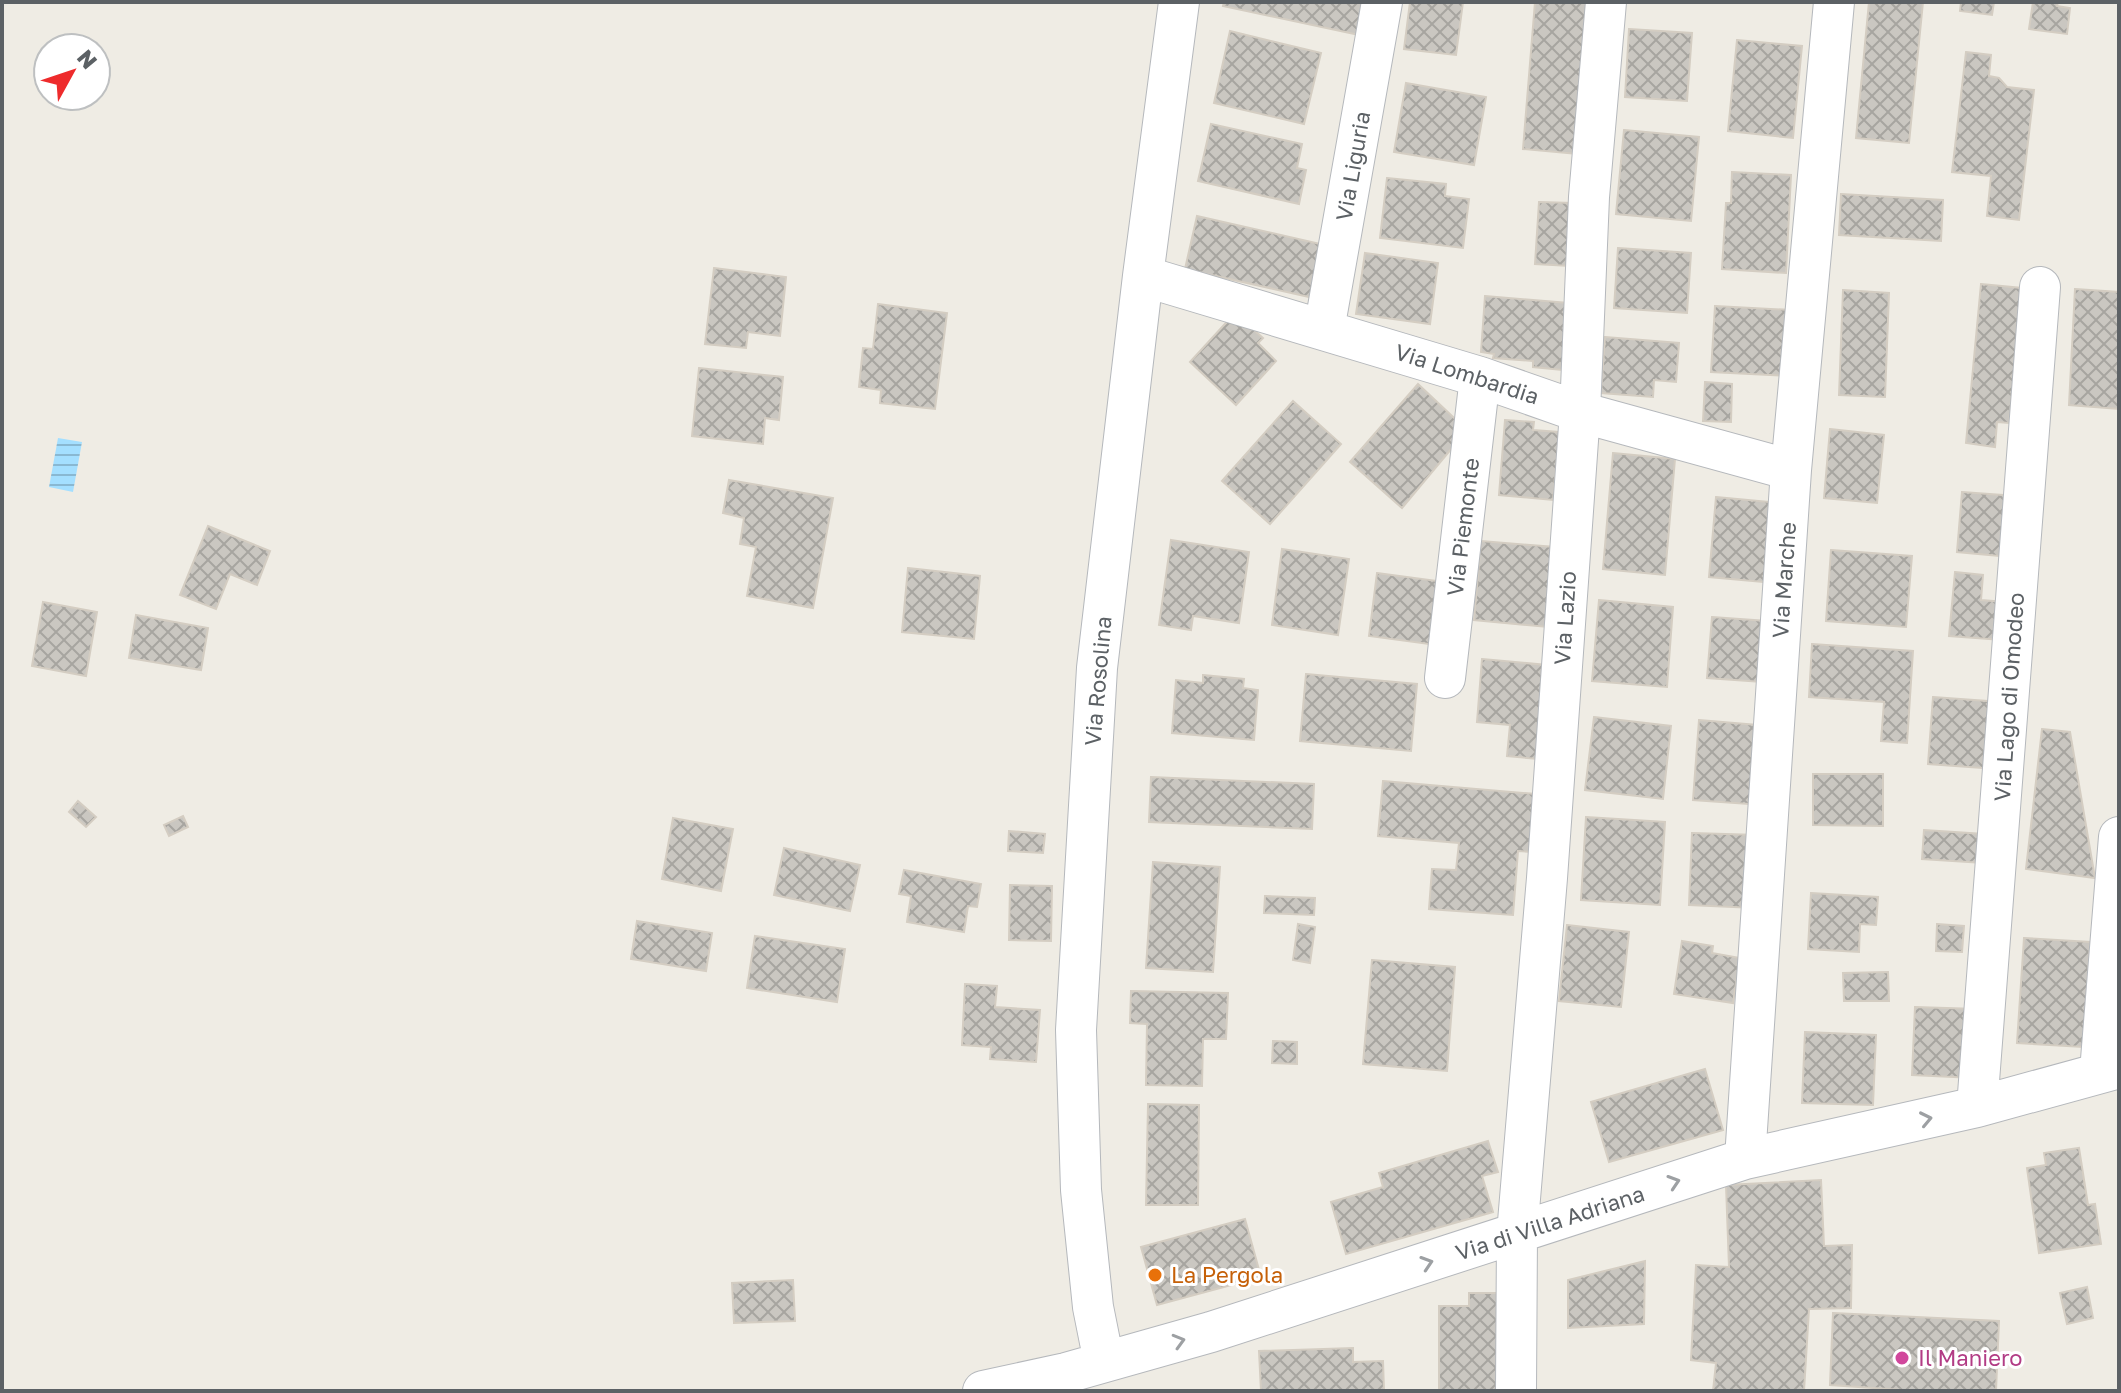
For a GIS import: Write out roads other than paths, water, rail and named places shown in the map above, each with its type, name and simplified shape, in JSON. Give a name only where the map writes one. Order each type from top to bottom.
[{"type":"street","name":"Via Rosolina","points":[[1104,1362],[1093,1307],[1083,1215],[1076,1030],[1097,668],[1179,2]]},
{"type":"street","name":"Via Liguria","points":[[1324,330],[1382,2]]},
{"type":"street","name":"Via Lazio","points":[[1516,1391],[1517,1234],[1547,878],[1580,412],[1589,197],[1606,2]]},
{"type":"street","name":"Via Marche","points":[[1745,1159],[1791,470],[1834,2]]},
{"type":"street","name":"Via Lombardia","points":[[1143,276],[1480,377],[1580,412],[1791,470]]},
{"type":"street","name":"Via Lago di Omodeo","points":[[1977,1107],[2040,287]]},
{"type":"street","name":"Via Piemonte","points":[[1445,678],[1480,377]]},
{"type":"street","points":[[2110,1070],[2119,837]]},
{"type":"street","name":"Via di Villa Adriana","points":[[983,1391],[1211,1332],[1745,1159],[1977,1107],[2110,1070]]},
{"type":"water","points":[[58,438],[82,442],[73,492],[49,487]]},
{"type":"place","name":"La Pergola","points":[[1155,1275]]},
{"type":"place","name":"Il Maniero","points":[[1902,1358]]}]
